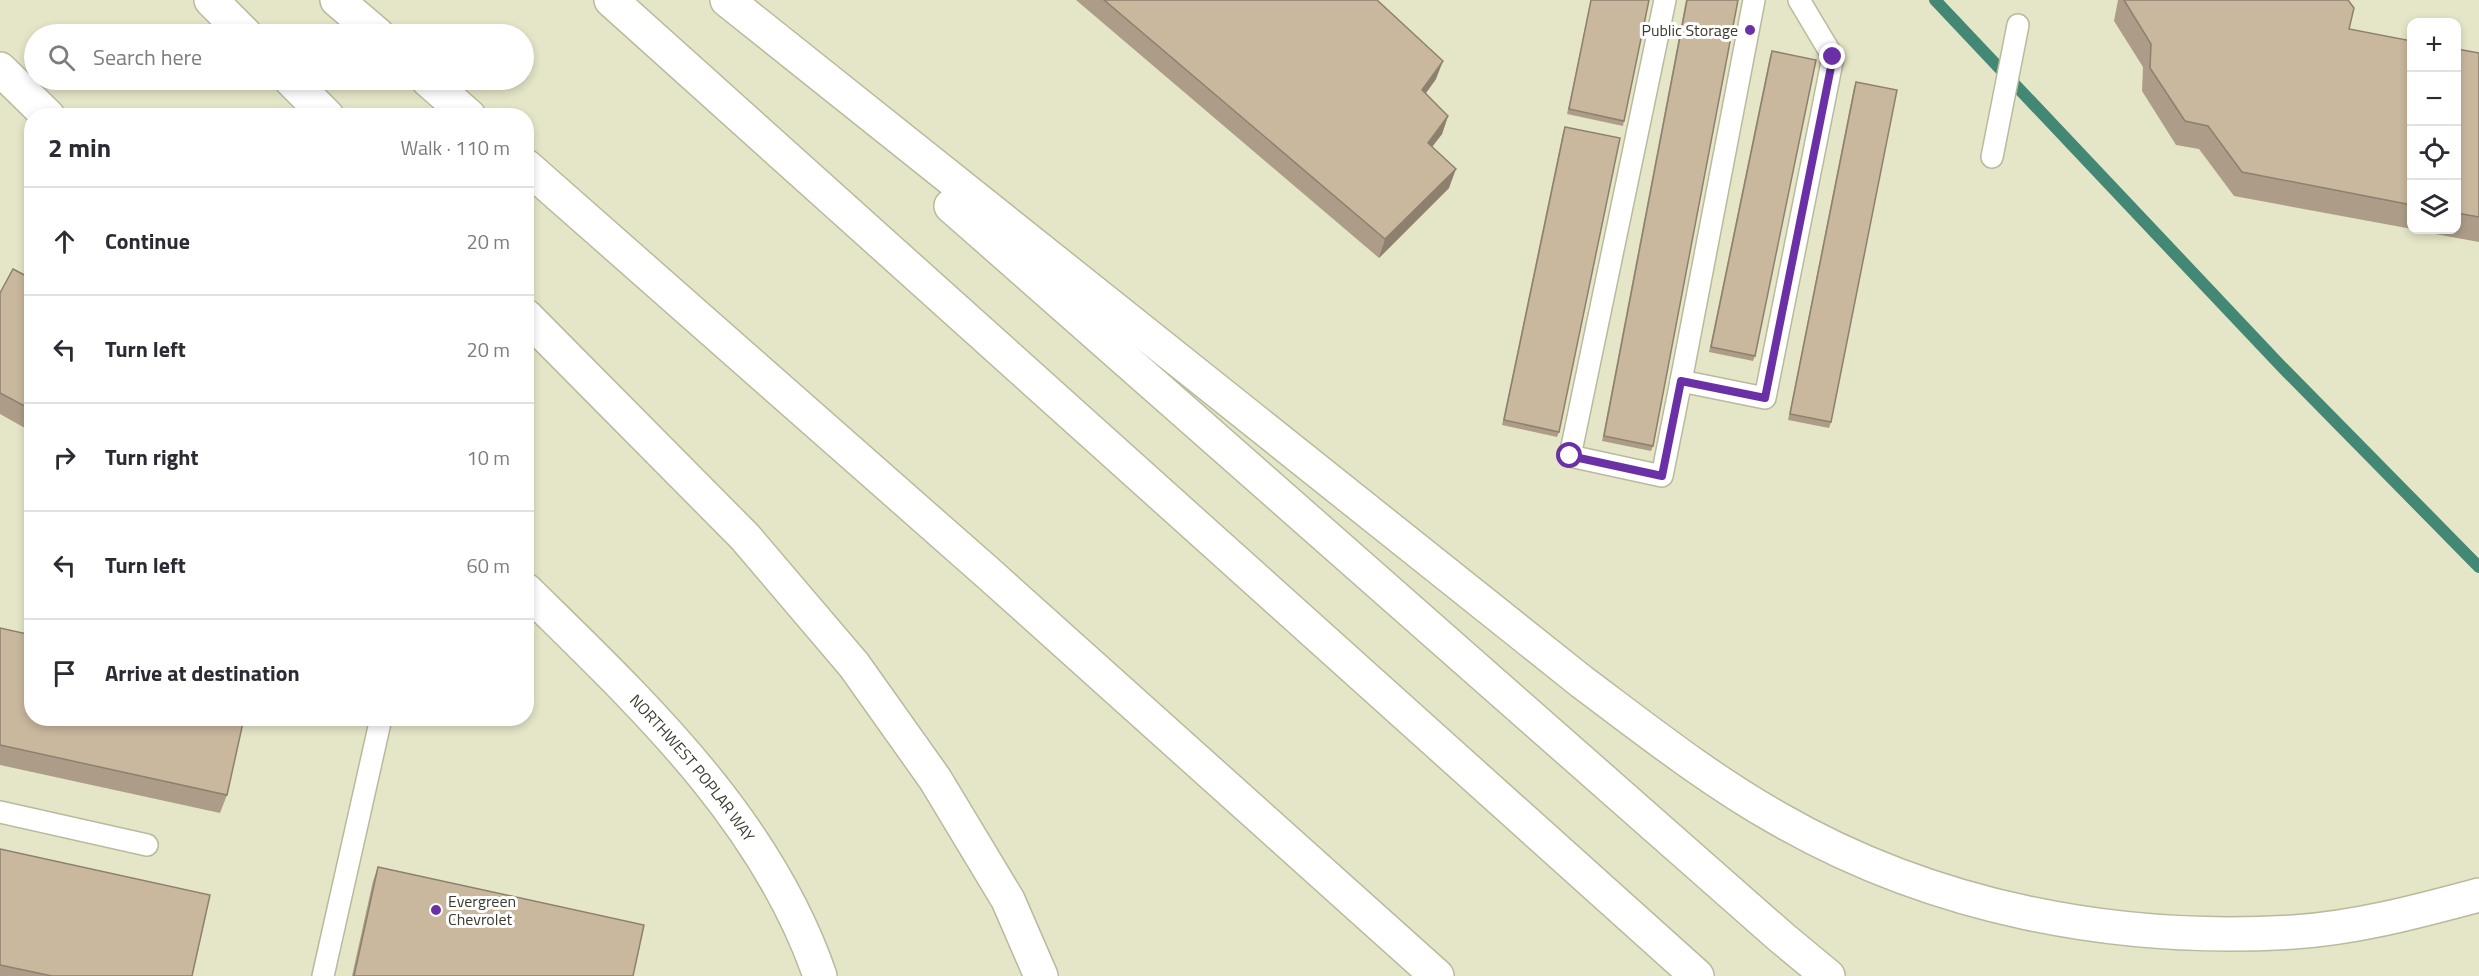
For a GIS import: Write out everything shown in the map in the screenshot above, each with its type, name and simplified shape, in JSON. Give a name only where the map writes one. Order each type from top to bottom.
[{"type":"main road","points":[[211,0],[235,24]]},
{"type":"main road","points":[[337,0],[365,24]]},
{"type":"main road","points":[[611,0],[1697,976]]},
{"type":"main road","points":[[718,0],[1828,976]]},
{"type":"main road","points":[[727,0],[1582,682],[1694,764],[1777,818],[1874,866],[1940,889],[2045,918],[2081,925],[2188,935],[2296,932],[2403,915],[2479,894]]},
{"type":"main road","points":[[0,69],[40,108]]},
{"type":"main road","points":[[301,90],[319,108]]},
{"type":"main road","points":[[439,90],[460,108]]},
{"type":"main road","points":[[534,173],[988,573],[1437,976]]},
{"type":"main road","points":[[534,324],[745,537],[854,665],[935,779],[1008,900],[1041,976]]},
{"type":"main road","name":"NORTHWEST POPLAR WAY","points":[[534,598],[637,699],[739,819],[781,886],[807,939],[820,976]]},
{"type":"main road","points":[[1781,937],[1821,976]]},
{"type":"lane","points":[[1665,0],[1570,456],[1662,476],[1754,0]]},
{"type":"lane","points":[[1681,381],[1765,398],[1833,57],[1799,0]]},
{"type":"lane","points":[[1992,157],[2018,25]]},
{"type":"lane","points":[[323,976],[379,726]]},
{"type":"lane","points":[[0,812],[147,844]]},
{"type":"building","points":[[1104,0],[1377,0],[1443,61],[1422,90],[1448,116],[1428,143],[1456,169],[1385,239]]},
{"type":"building","points":[[1591,0],[1649,0],[1624,121],[1569,109]]},
{"type":"building","points":[[1687,0],[1738,0],[1653,446],[1604,436]]},
{"type":"building","points":[[2124,0],[2348,0],[2354,8],[2349,29],[2407,40],[2407,204],[2242,172],[2208,126],[2185,121],[2150,68],[2151,44]]},
{"type":"building","points":[[2461,50],[2479,53],[2479,217],[2461,214]]},
{"type":"building","points":[[1772,51],[1816,60],[1755,356],[1711,347]]},
{"type":"building","points":[[1856,82],[1897,90],[1831,422],[1790,414]]},
{"type":"building","points":[[1565,127],[1620,138],[1559,432],[1504,420]]},
{"type":"building","points":[[13,269],[24,275],[24,406],[0,393],[0,293]]},
{"type":"building","points":[[0,628],[24,633],[24,726],[242,726],[227,795],[0,745]]},
{"type":"building","points":[[0,849],[210,895],[192,976],[52,976],[0,965]]},
{"type":"building","name":"Evergreen Chevrolet","points":[[378,867],[644,925],[633,976],[354,976]]},
{"type":"waterway","points":[[1935,0],[2281,366],[2479,567]]},
{"type":"place","name":"Public Storage","points":[[1750,30]]},
{"type":"place","name":"Evergreen Chevrolet","points":[[436,910]]},
{"type":"route","points":[[1570,456],[1662,476],[1681,381],[1765,398],[1833,57]]}]
